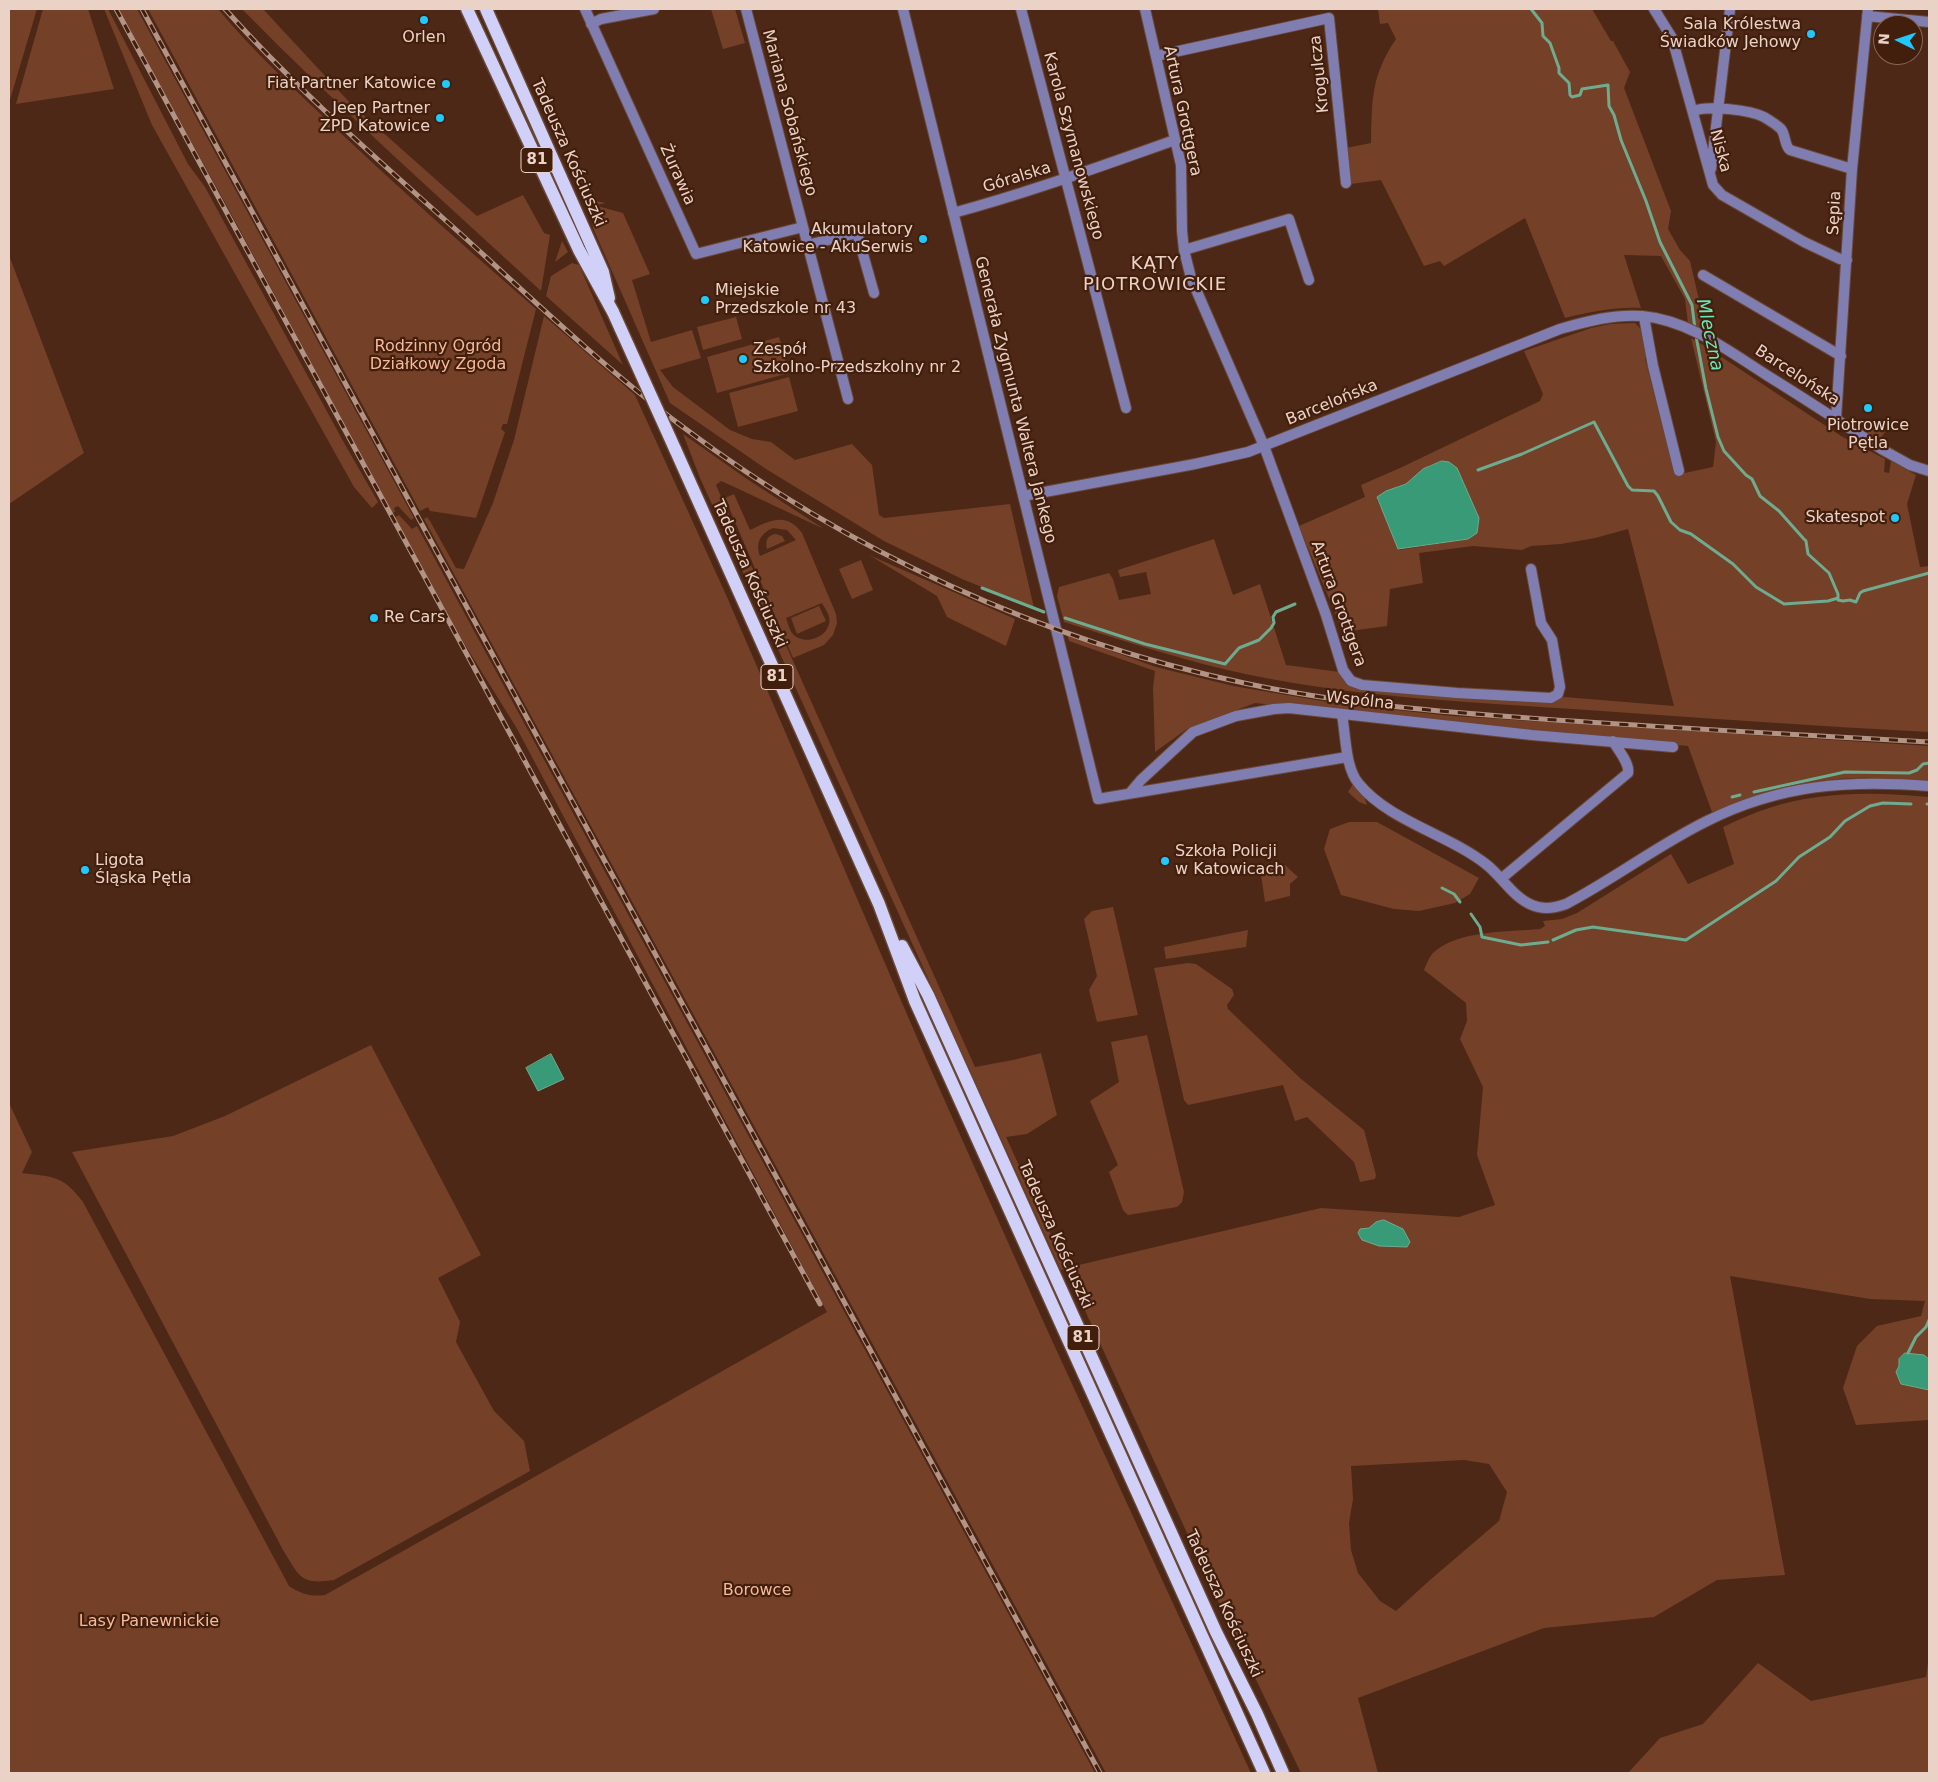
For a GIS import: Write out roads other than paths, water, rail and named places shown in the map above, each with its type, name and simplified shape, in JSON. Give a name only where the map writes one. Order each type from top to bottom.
[{"type":"main road","name":"Tadeusza Kościuszki","points":[[467,9],[571,233],[613,312],[880,904],[928,995],[1212,1623],[1257,1714],[1283,1773]]},
{"type":"main road","name":"Tadeusza Kościuszki","points":[[486,9],[603,272],[613,312]]},
{"type":"main road","name":"Tadeusza Kościuszki","points":[[880,904],[916,1001],[1264,1773]]},
{"type":"street","name":"Żurawia","points":[[585,9],[696,254],[803,227]]},
{"type":"street","points":[[591,24],[601,19],[654,9]]},
{"type":"street","name":"Mariana Sobańskiego","points":[[746,9],[848,399]]},
{"type":"street","name":"Generała Zygmunta Waltera Jankego","points":[[902,9],[1098,799],[1130,793]]},
{"type":"street","name":"Karola Szymanowskiego","points":[[1021,9],[1126,408]]},
{"type":"street","name":"Artura Grottgera","points":[[1146,9],[1179,153],[1182,181],[1182,231],[1184,250],[1191,278],[1264,446],[1326,615],[1343,670],[1351,681],[1362,685],[1551,698],[1558,694],[1560,687],[1552,640],[1541,624],[1531,569]]},
{"type":"street","name":"Niska","points":[[1654,9],[1672,38],[1694,111],[1713,185],[1722,195],[1804,242],[1840,259],[1847,260]]},
{"type":"street","points":[[1710,175],[1730,9]]},
{"type":"street","points":[[1868,12],[1929,22]]},
{"type":"street","name":"Sępia","points":[[1836,419],[1852,169],[1868,12]]},
{"type":"street","name":"Krogulcza","points":[[1156,56],[1328,13],[1346,183]]},
{"type":"street","points":[[1694,111],[1718,109],[1752,113],[1764,117],[1781,130],[1787,147],[1790,150],[1852,169]]},
{"type":"street","name":"Góralska","points":[[953,212],[1011,197],[1175,140]]},
{"type":"street","points":[[1184,250],[1289,219],[1309,280]]},
{"type":"street","points":[[807,245],[858,233],[874,293]]},
{"type":"street","points":[[1703,276],[1841,356]]},
{"type":"street","points":[[1644,316],[1653,366],[1678,471]]},
{"type":"street","name":"Barcelońska","points":[[1023,496],[1233,456],[1264,446],[1560,329],[1604,317],[1644,316],[1688,329],[1707,338],[1883,450],[1910,464],[1929,471]]},
{"type":"street","name":"Wspólna","points":[[1130,793],[1141,780],[1194,732],[1236,716],[1274,709],[1289,708],[1342,715],[1673,747]]},
{"type":"street","points":[[1342,715],[1348,757],[1354,778],[1361,787],[1375,799],[1397,813],[1478,858],[1502,878],[1520,898],[1539,907],[1550,908],[1566,904],[1692,829],[1729,810],[1764,798],[1810,787],[1846,783],[1929,786]]},
{"type":"street","points":[[1502,878],[1628,773],[1627,764],[1613,741]]},
{"type":"street","points":[[1130,793],[1348,757]]},
{"type":"waterway","name":"Mleczna","points":[[1531,9],[1542,23],[1543,36],[1550,43],[1559,73],[1569,83],[1570,95],[1572,97],[1580,95],[1582,89],[1608,85],[1609,106],[1614,115],[1621,140],[1646,201],[1660,242],[1692,305],[1695,329]]},
{"type":"waterway","name":"Mleczna","points":[[1696,336],[1706,389],[1718,437],[1724,451],[1752,479],[1760,496],[1779,511],[1806,541],[1808,554],[1829,573],[1838,594],[1838,600],[1856,602],[1863,591],[1929,573]]},
{"type":"waterway","points":[[1478,470],[1522,454],[1594,422],[1628,486],[1632,490],[1654,491],[1671,522],[1680,530],[1691,534],[1733,564],[1756,587],[1784,604],[1828,601],[1838,598]]},
{"type":"waterway","points":[[982,588],[1044,612]]},
{"type":"waterway","points":[[1065,618],[1145,644],[1225,664],[1239,648],[1259,640],[1271,628],[1276,612],[1295,604]]},
{"type":"waterway","points":[[1754,792],[1845,772],[1909,773],[1917,770],[1923,764],[1929,763]]},
{"type":"waterway","points":[[1732,797],[1740,795]]},
{"type":"waterway","points":[[1553,940],[1576,930],[1593,927],[1686,940],[1776,881],[1799,857],[1830,837],[1845,821],[1870,806],[1883,803],[1911,804]]},
{"type":"waterway","points":[[1442,888],[1454,894],[1460,902]]},
{"type":"waterway","points":[[1471,914],[1480,927],[1482,937],[1521,945],[1548,942]]},
{"type":"waterway","points":[[1908,1353],[1916,1337],[1926,1327],[1929,1320]]},
{"type":"railway","points":[[116,9],[820,1304]]},
{"type":"railway","points":[[142,9],[1100,1773]]},
{"type":"railway","points":[[225,9],[282,69],[341,126],[571,334],[654,405],[746,472],[812,513],[879,551],[949,585],[1021,616],[1094,642],[1168,665],[1244,683],[1355,702],[1505,716],[1929,742]]},
{"type":"place","name":"Orlen","points":[[424,20]]},
{"type":"place","name":"Sala Królestwa Świadków Jehowy","points":[[1811,34]]},
{"type":"place","name":"Fiat Partner Katowice","points":[[446,84]]},
{"type":"place","name":"Jeep Partner ZPD Katowice","points":[[440,118]]},
{"type":"place","name":"Akumulatory Katowice - AkuSerwis","points":[[923,239]]},
{"type":"place","name":"Miejskie Przedszkole nr 43","points":[[705,300]]},
{"type":"place","name":"Zespół Szkolno-Przedszkolny nr 2","points":[[743,359]]},
{"type":"place","name":"Piotrowice Pętla","points":[[1868,408]]},
{"type":"place","name":"Skatespot","points":[[1895,518]]},
{"type":"place","name":"Re Cars","points":[[374,618]]},
{"type":"place","name":"Szkoła Policji w Katowicach","points":[[1165,861]]},
{"type":"place","name":"Ligota Śląska Pętla","points":[[85,870]]},
{"type":"district","name":"KĄTY PIOTROWICKIE","points":[[1155,274]]},
{"type":"park label","name":"Rodzinny Ogród Działkowy Zgoda","points":[[438,356]]},
{"type":"park label","name":"Borowce","points":[[757,1591]]},
{"type":"park label","name":"Lasy Panewnickie","points":[[149,1622]]}]
